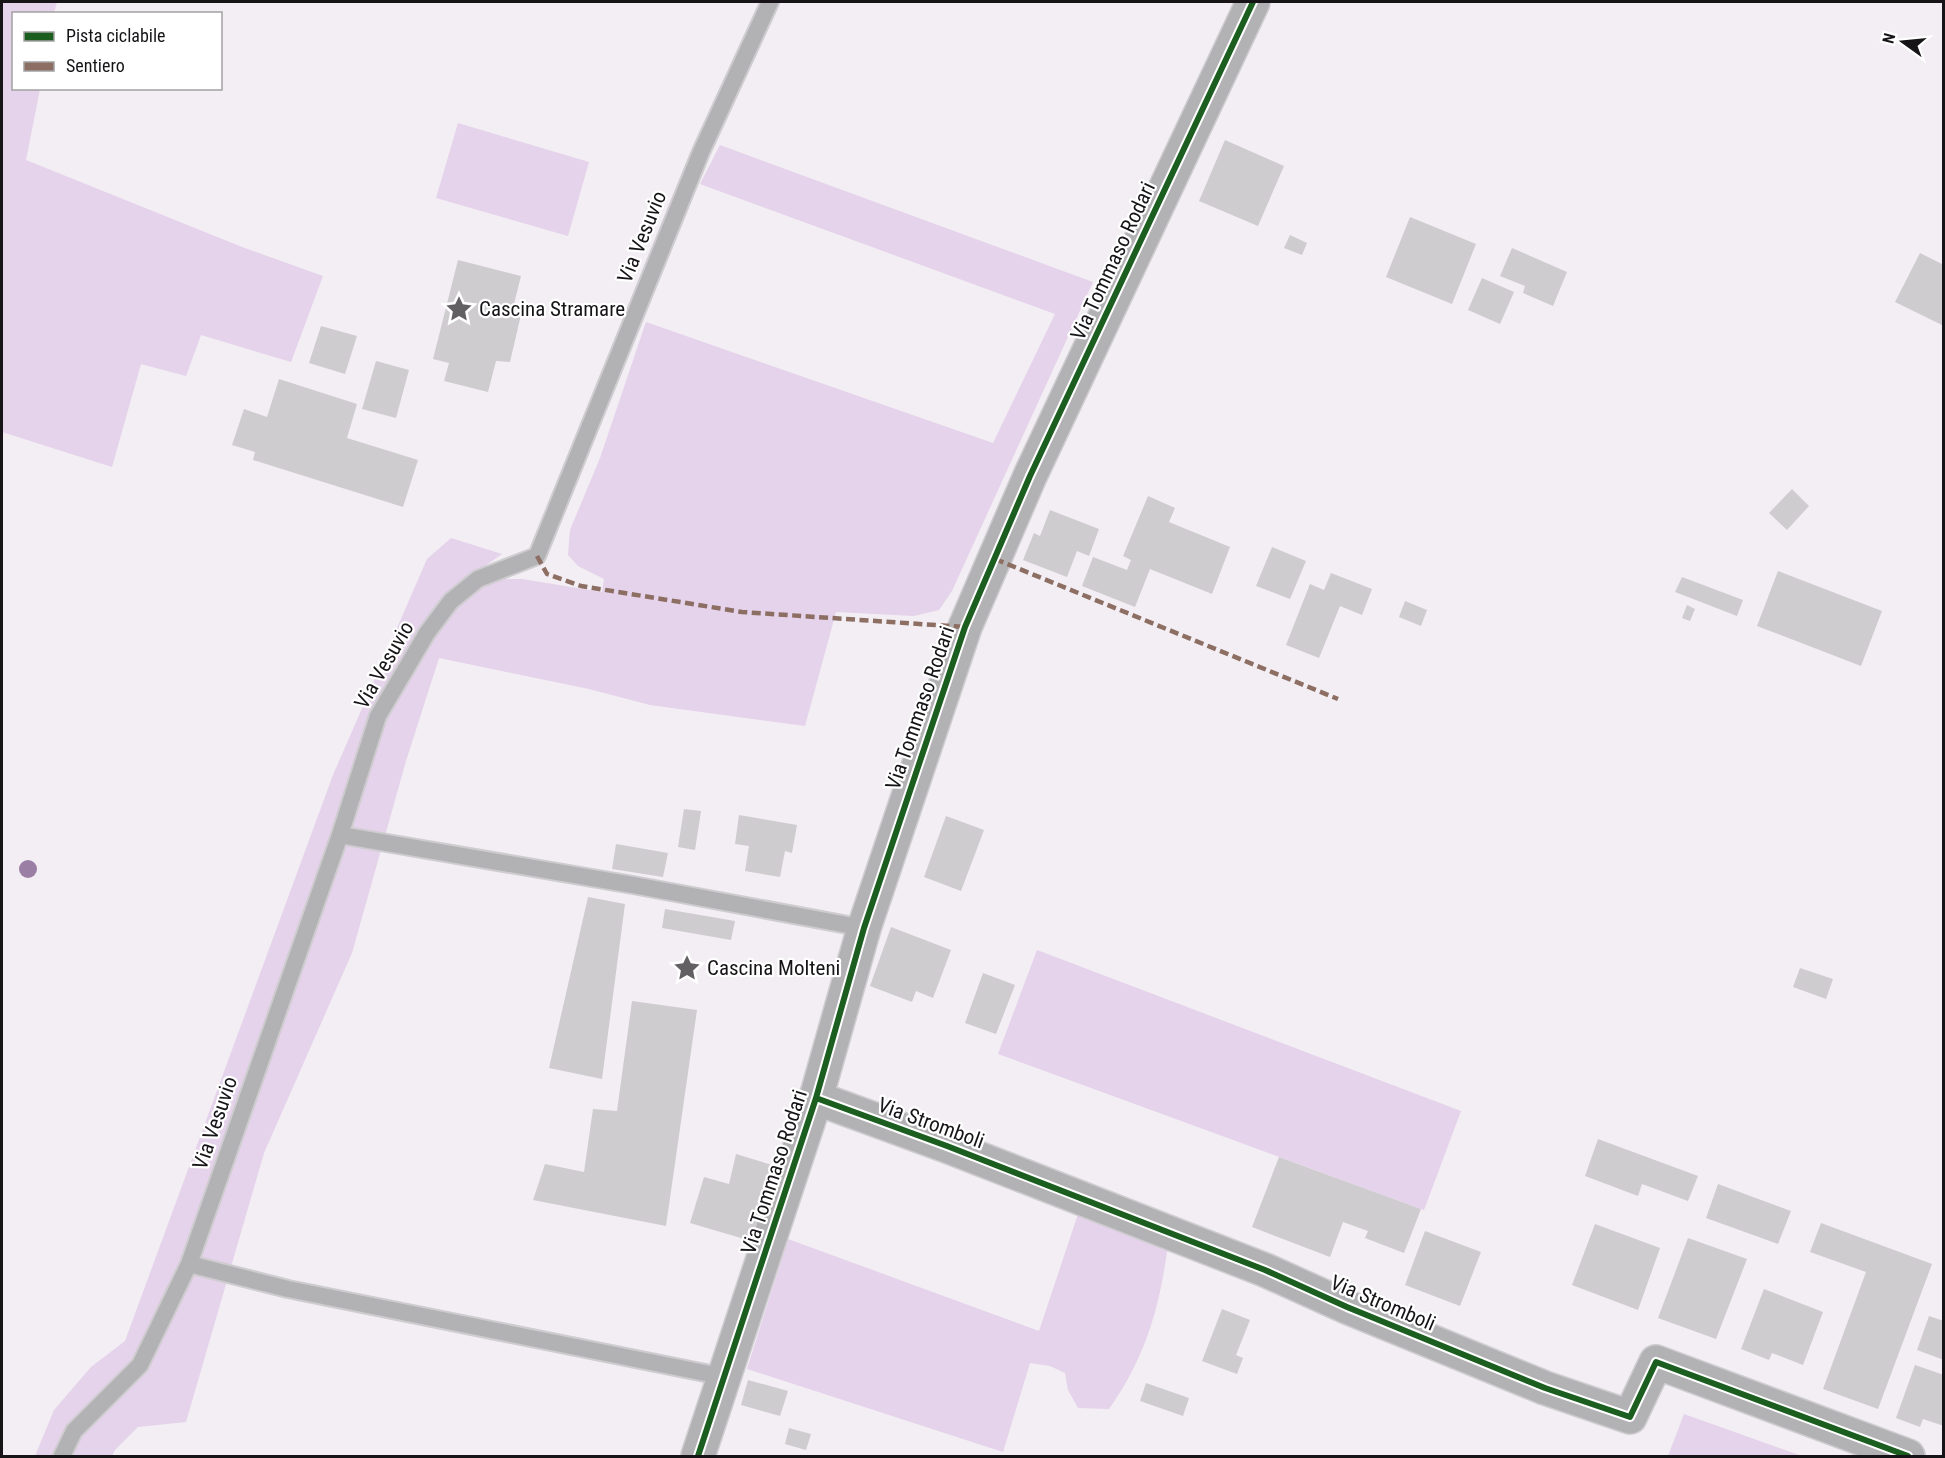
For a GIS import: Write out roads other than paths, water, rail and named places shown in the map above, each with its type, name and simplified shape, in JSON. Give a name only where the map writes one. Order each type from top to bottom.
[{"type":"street","name":"Via Tommaso Rodari","points":[[698,1456],[816,1098],[864,928],[965,627],[1030,476],[1253,2]]},
{"type":"street","name":"Via Stromboli","points":[[816,1098],[947,1146],[1265,1270],[1347,1307],[1545,1388],[1630,1417],[1656,1362],[1908,1456]]},
{"type":"lane","name":"Via Vesuvio","points":[[62,1456],[74,1431],[140,1365],[189,1264],[340,835],[378,716],[427,633],[452,600],[478,579],[537,556],[701,152],[770,2]]},
{"type":"lane","points":[[340,835],[633,885],[864,928]]},
{"type":"lane","points":[[189,1264],[288,1289],[725,1377]]},
{"type":"place","name":"Cascina Stramare","points":[[459,309]]},
{"type":"place","name":"Cascina Molteni","points":[[687,968]]}]
